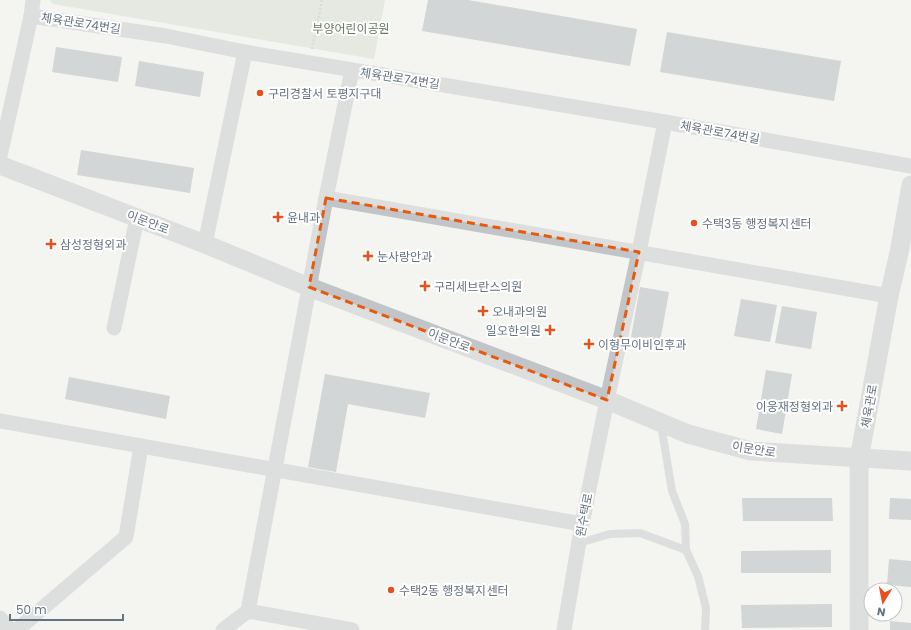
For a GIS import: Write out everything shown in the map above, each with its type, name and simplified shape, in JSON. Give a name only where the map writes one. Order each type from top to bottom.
[{"type":"street","points":[[32,16],[33,0]]},
{"type":"street","name":"체육관로74번길","points":[[0,156],[32,16],[166,36],[245,52],[665,122],[911,166]]},
{"type":"street","points":[[205,244],[245,52]]},
{"type":"street","points":[[223,630],[248,611],[326,198],[352,70]]},
{"type":"street","name":"원수택로","points":[[564,630],[582,524],[606,400],[639,252],[665,122]]},
{"type":"street","name":"이문안로","points":[[0,165],[205,244],[309,287],[606,400],[688,434],[751,451],[859,459],[911,461]]},
{"type":"street","name":"체육관로","points":[[859,630],[859,459],[889,296],[908,222],[911,185]]},
{"type":"street","points":[[326,198],[889,296]]},
{"type":"street","points":[[114,328],[137,218]]},
{"type":"street","points":[[0,421],[582,524]]},
{"type":"street","points":[[17,630],[126,537],[141,446]]},
{"type":"street","points":[[248,611],[308,626],[352,630]]},
{"type":"street","points":[[0,618],[10,630]]},
{"type":"lane","points":[[661,423],[672,491],[685,524],[686,550],[698,576],[706,608],[705,630]]},
{"type":"lane","points":[[579,543],[610,534],[640,533],[686,550]]},
{"type":"path","points":[[310,62],[322,0]]},
{"type":"highlighted area","points":[[326,198],[639,252],[607,400],[309,287]]},
{"type":"green space","name":"부양어린이공원","points":[[50,0],[385,0],[374,59],[53,4]]},
{"type":"building","points":[[428,0],[468,0],[637,29],[630,66],[422,31]]},
{"type":"building","points":[[667,32],[841,61],[834,101],[660,72]]},
{"type":"building","points":[[56,47],[122,57],[118,82],[52,72]]},
{"type":"building","points":[[139,61],[204,72],[200,97],[135,86]]},
{"type":"building","points":[[81,150],[194,168],[190,193],[77,175]]},
{"type":"building","points":[[640,287],[669,292],[660,342],[631,337]]},
{"type":"building","points":[[741,299],[777,305],[770,342],[734,336]]},
{"type":"building","points":[[782,306],[817,312],[811,349],[775,343]]},
{"type":"building","points":[[766,370],[792,374],[782,434],[756,429]]},
{"type":"building","points":[[325,374],[430,393],[425,418],[348,404],[336,472],[308,467]]},
{"type":"building","points":[[69,377],[170,396],[166,419],[65,399]]},
{"type":"building","points":[[742,498],[832,498],[833,521],[743,521]]},
{"type":"building","points":[[890,498],[911,499],[911,520],[889,519]]},
{"type":"building","points":[[831,550],[831,573],[741,573],[741,551]]},
{"type":"building","points":[[889,559],[911,561],[911,587],[903,586],[903,582],[887,582]]},
{"type":"building","points":[[832,604],[832,627],[742,628],[741,605]]},
{"type":"building","points":[[890,622],[911,623],[911,630],[890,630]]},
{"type":"place","name":"구리경찰서 토평지구대","points":[[260,93]]},
{"type":"place","name":"윤내과","points":[[278,217]]},
{"type":"place","name":"수택3동 행정복지센터","points":[[694,223]]},
{"type":"place","name":"삼성정형외과","points":[[51,244]]},
{"type":"place","name":"눈사랑안과","points":[[368,256]]},
{"type":"place","name":"구리세브란스의원","points":[[425,286]]},
{"type":"place","name":"오내과의원","points":[[483,311]]},
{"type":"place","name":"일오한의원","points":[[550,330]]},
{"type":"place","name":"이형무이비인후과","points":[[589,344]]},
{"type":"place","name":"이웅재정형외과","points":[[842,406]]},
{"type":"place","name":"수택2동 행정복지센터","points":[[391,590]]}]
